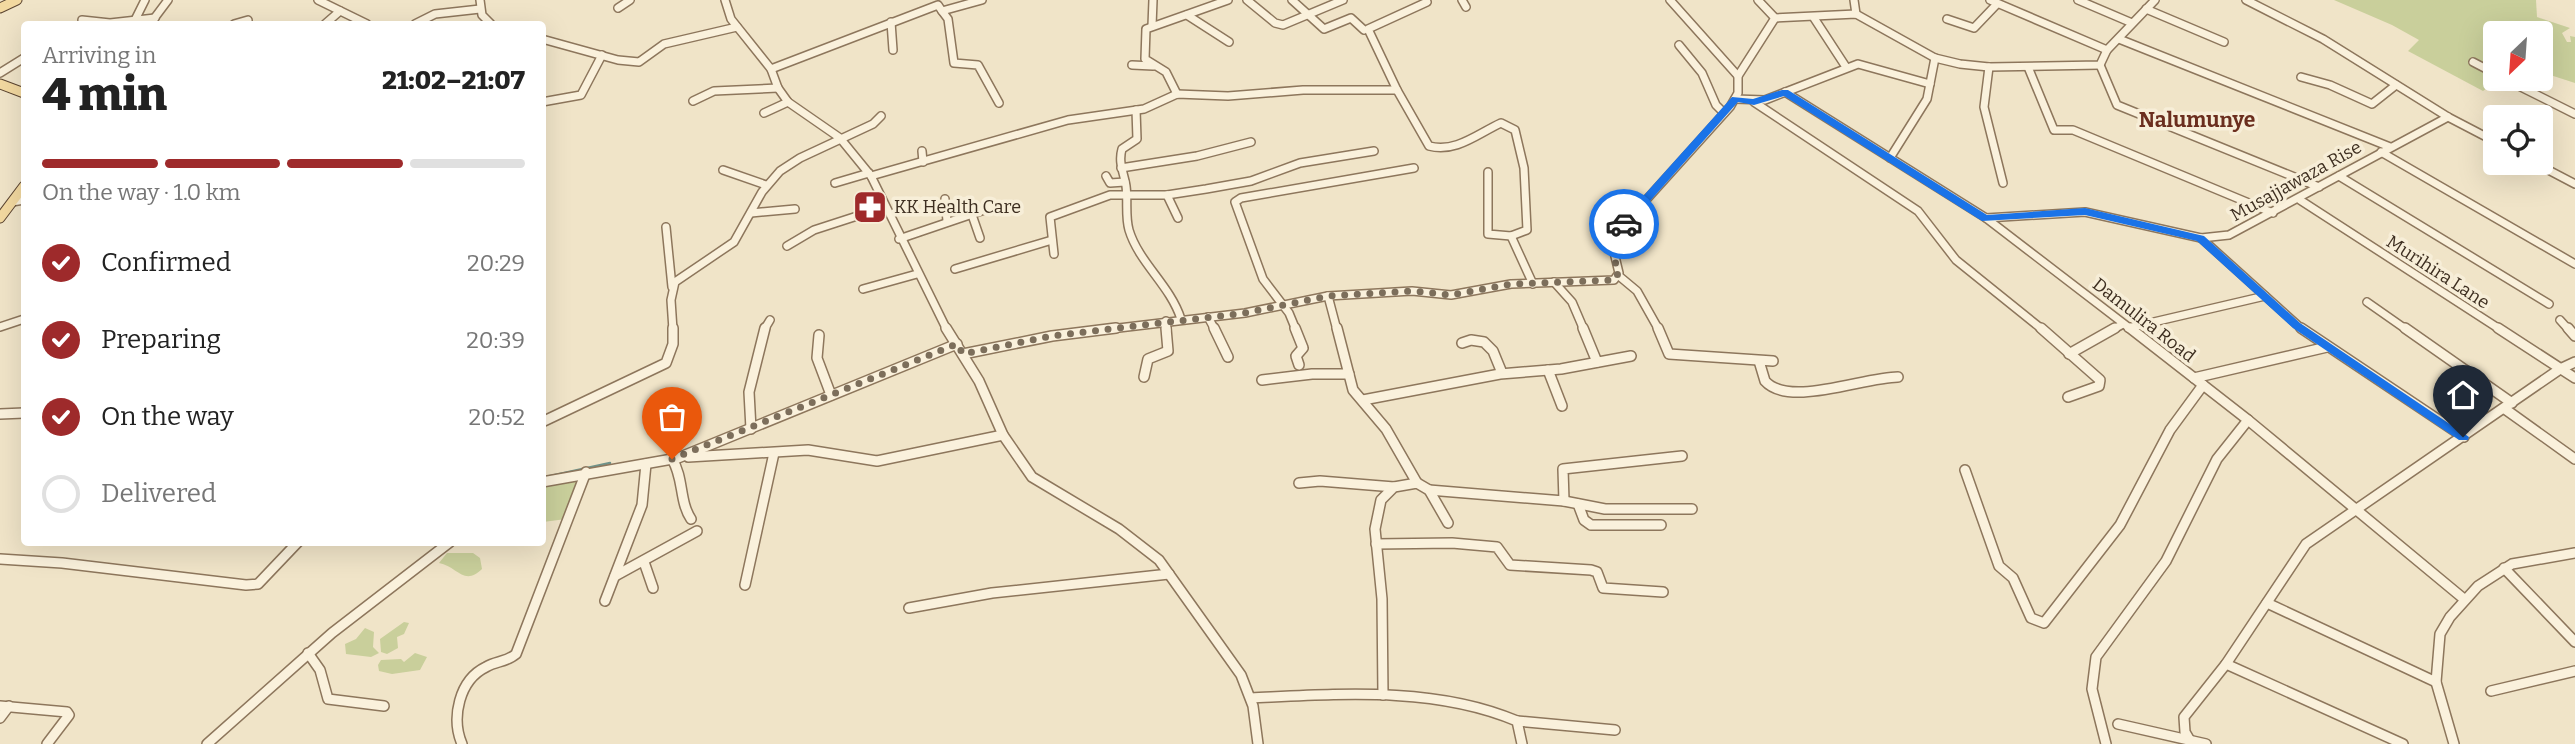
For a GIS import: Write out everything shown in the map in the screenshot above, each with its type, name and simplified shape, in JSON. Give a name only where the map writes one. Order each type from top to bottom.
[{"type":"main road","points":[[0,8],[17,0]]},
{"type":"main road","points":[[0,84],[21,92]]},
{"type":"main road","points":[[0,218],[21,190]]},
{"type":"street","points":[[136,19],[145,0]]},
{"type":"street","points":[[152,21],[168,0]]},
{"type":"street","points":[[318,0],[330,2],[340,11],[362,21]]},
{"type":"street","points":[[480,0],[480,9],[489,21]]},
{"type":"street","points":[[618,8],[630,0]]},
{"type":"street","points":[[725,0],[737,27],[771,69],[778,88],[788,102],[840,138],[870,175],[936,313],[993,408],[1003,435],[1032,477],[1144,546],[1169,574],[1234,663],[1251,698],[1258,744]]},
{"type":"street","points":[[943,12],[982,0]]},
{"type":"street","points":[[1152,26],[1153,0]]},
{"type":"street","points":[[1177,94],[1166,72],[1143,55],[1145,32],[1152,26],[1228,0]]},
{"type":"street","points":[[1247,0],[1279,24],[1343,0]]},
{"type":"street","points":[[1292,0],[1325,29],[1352,18],[1364,30]]},
{"type":"street","points":[[1462,0],[1466,7]]},
{"type":"street","points":[[1670,0],[1738,76]]},
{"type":"street","points":[[1758,0],[1775,18],[1856,14],[1935,58],[1989,67],[2100,65]]},
{"type":"street","points":[[1854,0],[1856,14]]},
{"type":"street","points":[[2078,0],[2132,23]]},
{"type":"street","points":[[2155,0],[2107,50],[2100,65],[2113,101],[2117,105],[2319,187]]},
{"type":"street","points":[[2246,0],[2323,39],[2448,117],[2483,135]]},
{"type":"street","points":[[771,69],[937,2],[947,19],[954,63],[978,65],[999,103]]},
{"type":"street","points":[[1427,2],[1368,29],[1396,90],[1424,142],[1432,148],[1456,145],[1501,123],[1515,130],[1524,168],[1528,227],[1523,233],[1511,236],[1488,234],[1488,172]]},
{"type":"street","points":[[1947,19],[1974,28],[1993,2],[2107,50]]},
{"type":"street","points":[[421,21],[435,14],[480,9]]},
{"type":"street","points":[[2146,9],[2224,42]]},
{"type":"street","points":[[328,21],[340,11]]},
{"type":"street","points":[[1187,15],[1229,42]]},
{"type":"street","points":[[128,21],[155,18]]},
{"type":"street","points":[[1773,361],[1669,354],[1662,333],[1636,289],[1619,276],[1614,248],[1621,227],[1735,99],[1738,76],[1775,18]]},
{"type":"street","points":[[1814,18],[1846,67]]},
{"type":"street","points":[[82,20],[90,21]]},
{"type":"street","points":[[891,22],[893,50]]},
{"type":"street","points":[[546,40],[639,62],[664,44],[737,27]]},
{"type":"street","points":[[2119,39],[2390,147]]},
{"type":"street","points":[[1679,45],[1702,73],[1716,104],[1724,113]]},
{"type":"street","points":[[546,101],[579,96],[602,55]]},
{"type":"street","points":[[1890,158],[1927,99],[1935,58]]},
{"type":"street","points":[[0,73],[21,60]]},
{"type":"street","points":[[2473,62],[2483,67]]},
{"type":"street","points":[[1754,102],[1846,67],[1861,64],[1930,84]]},
{"type":"street","points":[[1132,65],[1156,66]]},
{"type":"street","points":[[1989,67],[1984,107],[2003,183]]},
{"type":"street","points":[[2028,67],[2054,130],[2073,130],[2273,213]]},
{"type":"street","points":[[2301,78],[2330,85],[2372,104],[2396,85]]},
{"type":"street","points":[[693,101],[714,91],[778,88]]},
{"type":"street","points":[[835,183],[923,162],[1068,120],[1157,105],[1177,94],[1227,96],[1303,90],[1396,90]]},
{"type":"street","points":[[2531,91],[2575,114]]},
{"type":"street","name":"Damulira Road","points":[[1785,92],[1986,218],[2248,420],[2464,599]]},
{"type":"street","points":[[1735,99],[1754,102],[1918,211],[1933,237],[1957,262],[2100,380],[2099,386],[2068,397]]},
{"type":"street","points":[[764,113],[788,102]]},
{"type":"street","points":[[1136,110],[1138,137],[1122,149],[1119,158],[1125,182],[1131,235],[1173,293],[1181,319]]},
{"type":"street","points":[[672,287],[734,242],[766,185],[790,163],[873,124],[881,116]]},
{"type":"street","name":"Musajjawaza Rise","points":[[1986,218],[2085,212],[2200,238],[2229,236],[2300,200],[2381,152],[2448,117]]},
{"type":"street","points":[[1121,168],[1197,156],[1251,142]]},
{"type":"street","points":[[922,151],[923,162]]},
{"type":"street","points":[[1054,254],[1049,220],[1053,215],[1093,200],[1126,193],[1167,195],[1251,181],[1300,163],[1374,151]]},
{"type":"street","points":[[2381,152],[2575,264]]},
{"type":"street","points":[[1299,365],[1296,356],[1303,348],[1289,313],[1280,305],[1252,255],[1235,202],[1241,198],[1414,168]]},
{"type":"street","points":[[723,170],[766,185]]},
{"type":"street","points":[[2553,172],[2575,184]]},
{"type":"street","points":[[1106,176],[1110,183],[1125,182]]},
{"type":"street","points":[[2339,176],[2549,304]]},
{"type":"street","points":[[1167,195],[1171,209],[1178,218]]},
{"type":"street","points":[[945,199],[947,221]]},
{"type":"street","points":[[12,202],[21,200]]},
{"type":"street","name":"Murihira Lane","points":[[2300,200],[2575,378]]},
{"type":"street","points":[[899,239],[971,212],[999,205]]},
{"type":"street","points":[[787,246],[814,230],[885,207]]},
{"type":"street","points":[[751,213],[795,209]]},
{"type":"street","points":[[971,212],[980,238]]},
{"type":"street","points":[[546,420],[666,363],[672,347],[672,287],[666,227]]},
{"type":"street","points":[[1511,236],[1533,284]]},
{"type":"street","points":[[2200,238],[2288,319],[2463,437]]},
{"type":"street","points":[[955,269],[1052,240]]},
{"type":"street","points":[[863,289],[917,274]]},
{"type":"street","points":[[963,354],[1052,336],[1209,317],[1328,296],[1412,291],[1451,295],[1495,286],[1606,281],[1619,276]]},
{"type":"street","points":[[1554,282],[1572,302],[1597,362]]},
{"type":"street","points":[[1328,296],[1353,390],[1386,429],[1417,483],[1429,490],[1563,500],[1605,509],[1692,509]]},
{"type":"street","points":[[2069,354],[2126,326],[2265,296]]},
{"type":"street","points":[[2367,302],[2575,459]]},
{"type":"street","points":[[1209,317],[1228,358]]},
{"type":"street","points":[[0,327],[21,320]]},
{"type":"street","points":[[751,429],[749,392],[763,332],[770,320]]},
{"type":"street","points":[[2560,320],[2575,336]]},
{"type":"street","points":[[1144,377],[1148,359],[1168,351],[1166,321]]},
{"type":"street","points":[[819,335],[817,358],[831,395]]},
{"type":"street","points":[[1462,343],[1475,338],[1486,341],[1495,353],[1502,373]]},
{"type":"street","points":[[675,459],[957,344]]},
{"type":"street","points":[[2194,378],[2327,347]]},
{"type":"street","points":[[1363,400],[1502,373],[1548,370],[1631,356]]},
{"type":"street","points":[[1759,361],[1765,380],[1778,390],[1801,391],[1876,377],[1898,377]]},
{"type":"street","points":[[2191,742],[2185,732],[2183,717],[2226,664],[2306,544],[2560,369],[2575,362]]},
{"type":"street","points":[[1548,370],[1562,407]]},
{"type":"street","points":[[1262,380],[1312,374],[1349,374]]},
{"type":"street","points":[[1965,470],[1999,566],[2013,578],[2031,618],[2044,623],[2120,525],[2171,430],[2203,385]]},
{"type":"street","points":[[0,414],[21,413]]},
{"type":"street","points":[[2106,744],[2090,670],[2096,657],[2166,561],[2217,459],[2248,420]]},
{"type":"street","points":[[546,481],[586,472],[675,459],[774,453],[851,454],[877,461],[1003,435]]},
{"type":"street","points":[[745,585],[774,453]]},
{"type":"street","points":[[1563,500],[1563,469],[1682,456]]},
{"type":"street","points":[[675,459],[683,504],[691,519]]},
{"type":"street","points":[[605,601],[642,505],[646,464]]},
{"type":"street","points":[[462,744],[458,738],[456,717],[466,687],[483,668],[507,662],[516,654],[586,472]]},
{"type":"street","points":[[1299,483],[1320,481],[1394,487],[1417,483]]},
{"type":"street","points":[[1383,695],[1381,599],[1375,530],[1381,500],[1394,487]]},
{"type":"street","points":[[1429,490],[1448,523]]},
{"type":"street","points":[[1578,505],[1584,520],[1591,525],[1661,525]]},
{"type":"street","points":[[615,576],[645,562],[696,531]]},
{"type":"street","points":[[1376,544],[1452,543],[1497,547],[1510,565],[1591,570],[1597,572],[1603,588],[1663,592]]},
{"type":"street","points":[[0,559],[62,563],[246,585],[258,584],[294,546]]},
{"type":"street","points":[[207,744],[299,660],[445,546]]},
{"type":"street","points":[[2454,744],[2436,682],[2440,634],[2464,599],[2504,568],[2521,561],[2575,553]]},
{"type":"street","points":[[645,562],[653,588]]},
{"type":"street","points":[[2504,568],[2571,633],[2575,642]]},
{"type":"street","points":[[909,608],[992,593],[1169,574]]},
{"type":"street","points":[[2267,603],[2436,682]]},
{"type":"street","points":[[308,653],[315,659],[325,695],[332,702],[384,706]]},
{"type":"street","points":[[299,660],[312,665],[321,675]]},
{"type":"street","points":[[2226,664],[2403,744]]},
{"type":"street","points":[[2491,691],[2575,671]]},
{"type":"street","points":[[1251,698],[1383,695],[1486,709],[1517,721],[1615,730]]},
{"type":"street","points":[[0,718],[4,706],[68,712],[69,715],[47,744]]},
{"type":"street","points":[[1517,721],[1522,744]]},
{"type":"street","points":[[2118,724],[2206,744]]},
{"type":"green space","points":[[2334,0],[2536,0],[2537,17],[2549,21],[2483,21],[2483,91],[2408,51],[2419,40]]},
{"type":"green space","points":[[2553,22],[2570,28],[2562,33],[2567,42],[2571,42],[2570,36],[2575,37],[2575,83],[2553,76]]},
{"type":"green space","points":[[580,478],[566,519],[546,522],[546,485]]},
{"type":"green space","points":[[447,553],[473,553],[480,558],[482,569],[476,574],[465,576],[439,563]]},
{"type":"green space","points":[[404,622],[409,623],[404,634],[397,637],[398,648],[387,654],[381,652],[380,639]]},
{"type":"green space","points":[[365,628],[374,632],[373,647],[379,653],[371,657],[346,654],[345,644],[356,639]]},
{"type":"green space","points":[[415,653],[427,657],[420,670],[392,674],[379,671],[381,660],[401,659],[404,662]]},
{"type":"waterway","points":[[546,477],[610,463]]},
{"type":"way so far","points":[[672,459],[957,344],[963,354],[1052,336],[1245,313],[1328,296],[1412,291],[1451,295],[1511,284],[1614,280],[1619,276],[1614,258],[1614,242],[1624,224]]},
{"type":"place","name":"KK Health Care","points":[[870,207]]},
{"type":"district","name":"Nalumunye","points":[[2197,120]]},
{"type":"route","points":[[1624,224],[1735,99],[1754,102],[1785,92],[1986,218],[2085,212],[2200,238],[2297,326],[2463,437]]}]
